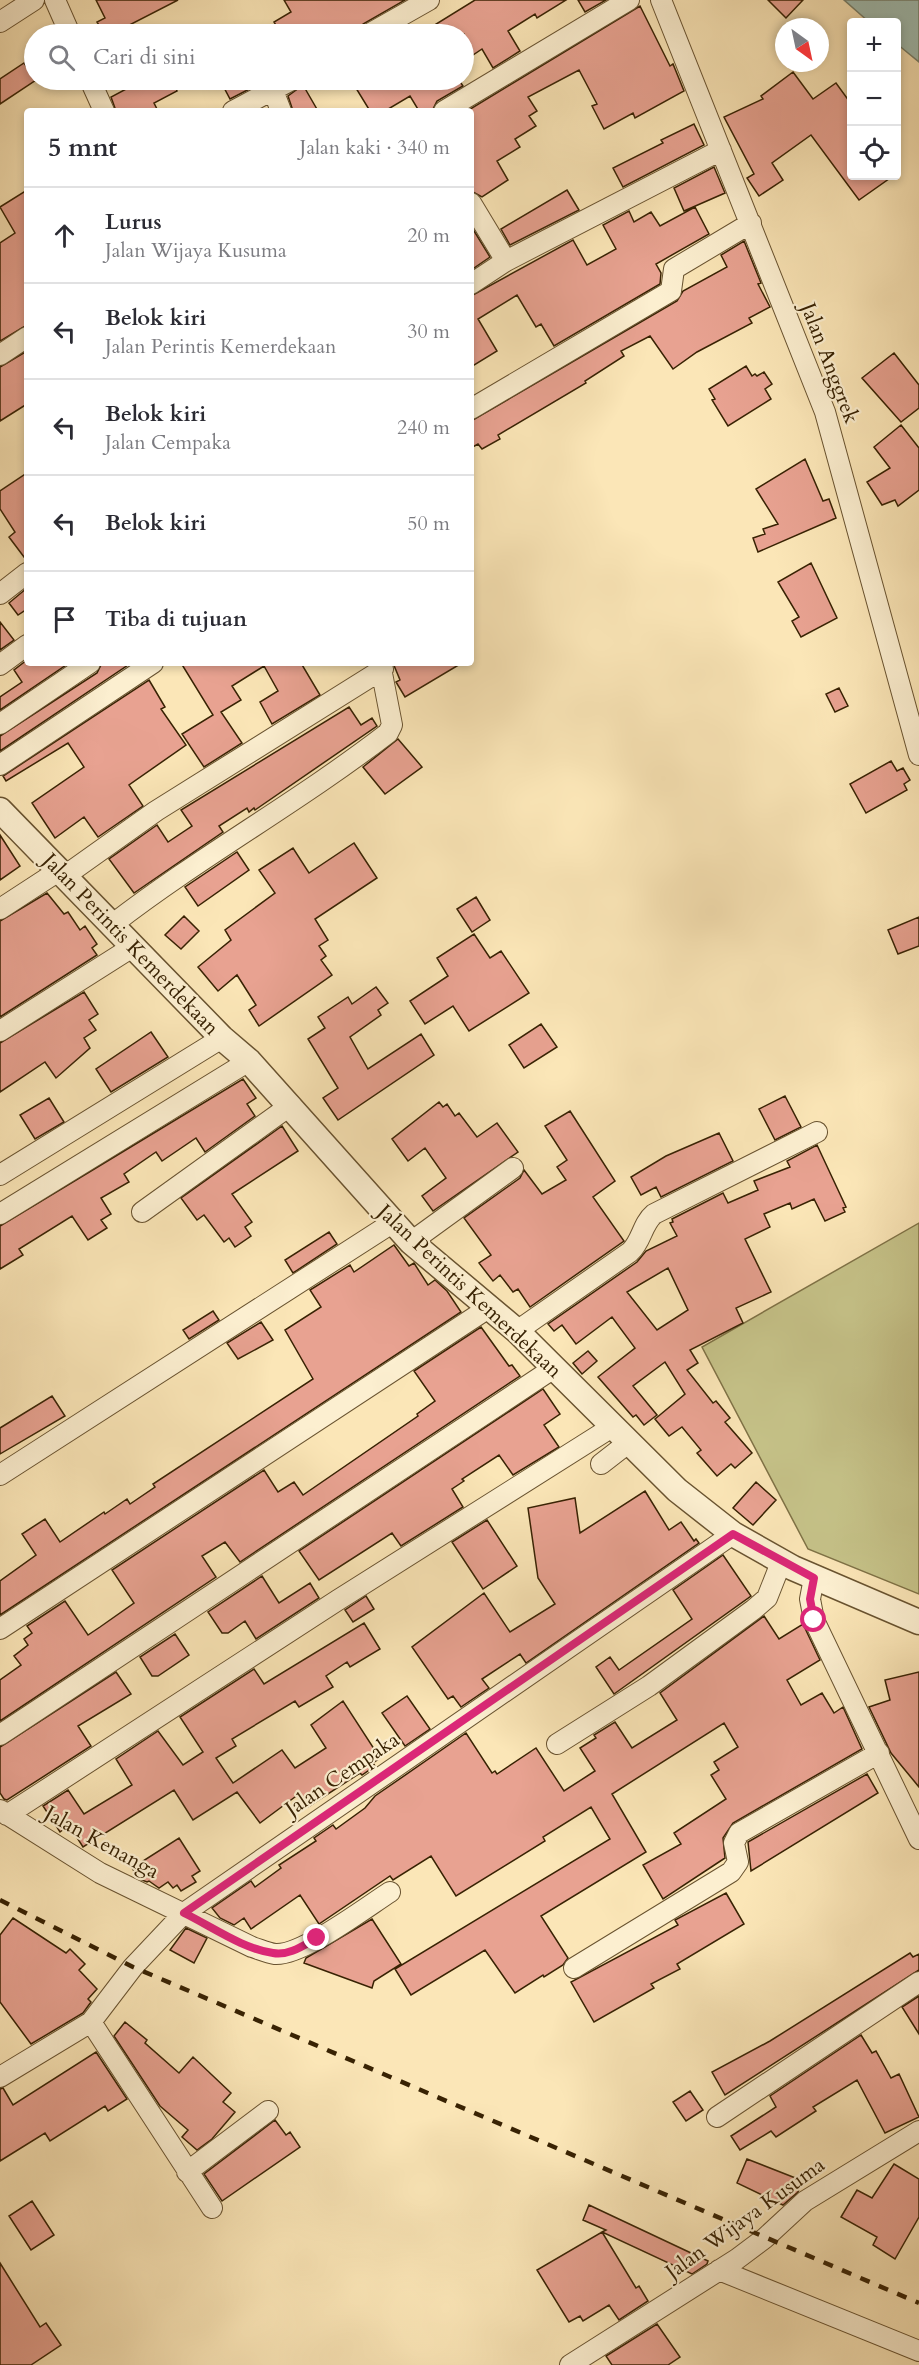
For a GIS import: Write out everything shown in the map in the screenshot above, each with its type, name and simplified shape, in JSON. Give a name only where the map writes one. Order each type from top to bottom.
[{"type":"street","points":[[0,22],[34,0]]},
{"type":"street","points":[[55,0],[66,24]]},
{"type":"street","points":[[387,24],[429,0]]},
{"type":"street","points":[[449,108],[629,0]]},
{"type":"street","name":"Jalan Anggrek","points":[[661,0],[825,412],[919,755]]},
{"type":"street","points":[[95,90],[103,108]]},
{"type":"street","points":[[239,108],[273,90],[279,108]]},
{"type":"street","points":[[474,282],[506,261],[721,150]]},
{"type":"street","points":[[474,208],[506,261]]},
{"type":"street","points":[[474,407],[671,291],[674,269],[751,223]]},
{"type":"street","points":[[0,355],[24,339]]},
{"type":"street","points":[[0,594],[24,575]]},
{"type":"street","points":[[0,665],[24,647]]},
{"type":"street","points":[[0,724],[86,666]]},
{"type":"street","points":[[0,765],[148,666]]},
{"type":"street","points":[[0,909],[63,872],[382,666],[392,725],[388,733],[299,797],[155,891],[113,924]]},
{"type":"street","name":"Jalan Perintis Kemerdekaan","points":[[3,818],[63,872],[222,1038],[249,1061],[291,1105],[411,1242],[517,1330],[677,1490],[733,1534],[814,1578],[917,1615]]},
{"type":"street","points":[[0,1031],[134,946]]},
{"type":"street","points":[[0,1175],[222,1038]]},
{"type":"street","points":[[0,1214],[249,1061]]},
{"type":"street","points":[[142,1212],[291,1105]]},
{"type":"street","points":[[517,1330],[630,1252],[638,1245],[645,1225],[654,1214],[817,1132]]},
{"type":"street","points":[[411,1242],[513,1168]]},
{"type":"street","points":[[0,1475],[392,1223]]},
{"type":"street","points":[[0,1629],[490,1307]]},
{"type":"street","points":[[0,1735],[554,1368]]},
{"type":"street","points":[[601,1464],[620,1435]]},
{"type":"street","points":[[4,1813],[338,1600],[620,1435]]},
{"type":"street","name":"Jalan Cempaka","points":[[0,2077],[91,2022],[133,1968],[184,1913],[733,1534]]},
{"type":"street","points":[[557,1744],[649,1686],[753,1610],[767,1598],[782,1560]]},
{"type":"street","points":[[814,1578],[810,1599],[814,1620],[919,1839]]},
{"type":"street","points":[[574,1968],[731,1872],[738,1862],[734,1843],[739,1833],[879,1753]]},
{"type":"street","name":"Jalan Kenanga","points":[[4,1813],[100,1873],[252,1947],[274,1954],[291,1952],[390,1892]]},
{"type":"street","points":[[717,2117],[919,1982]]},
{"type":"street","points":[[91,2022],[212,2208]]},
{"type":"street","points":[[187,2172],[268,2111]]},
{"type":"street","name":"Jalan Wijaya Kusuma","points":[[570,2365],[765,2238],[805,2201],[919,2131]]},
{"type":"street","points":[[719,2270],[919,2350]]},
{"type":"shaded area","points":[[919,1223],[919,1594],[808,1549],[702,1347]]},
{"type":"water","points":[[844,0],[919,0],[919,62],[901,47],[901,18],[864,18]]},
{"type":"building","points":[[96,0],[178,0],[131,24],[98,24],[97,22],[105,18]]},
{"type":"building","points":[[284,0],[405,0],[363,24],[275,24],[274,22],[291,12]]},
{"type":"building","points":[[475,0],[566,0],[537,18],[535,14],[508,31],[520,51],[493,68],[482,49],[474,54],[474,24],[436,24]]},
{"type":"building","points":[[578,0],[606,0],[585,12]]},
{"type":"building","points":[[768,0],[803,0],[786,18]]},
{"type":"building","points":[[640,6],[670,66],[673,64],[684,91],[635,118],[633,113],[604,129],[592,106],[597,104],[579,70],[528,97],[537,111],[529,116],[536,126],[515,139],[520,147],[497,161],[508,180],[482,197],[474,193],[474,108],[472,108]]},
{"type":"building","points":[[24,63],[24,88],[0,104],[0,79]]},
{"type":"building","points":[[793,72],[813,99],[836,83],[847,98],[847,180],[887,180],[859,200],[811,135],[772,163],[783,180],[759,196],[747,178],[754,174],[724,117],[763,99],[761,96]]},
{"type":"building","points":[[124,90],[177,91],[154,103],[156,108],[115,108],[111,97]]},
{"type":"building","points":[[225,90],[248,90],[230,99]]},
{"type":"building","points":[[296,90],[306,90],[316,108],[292,108],[288,96]]},
{"type":"building","points":[[357,90],[456,90],[437,101],[434,108],[417,108],[410,96],[390,108],[368,108]]},
{"type":"building","points":[[694,124],[704,145],[623,187],[613,168],[663,143],[661,140]]},
{"type":"building","points":[[714,167],[725,193],[684,211],[674,188]]},
{"type":"building","points":[[567,190],[579,210],[510,245],[501,229]]},
{"type":"building","points":[[24,192],[24,327],[0,341],[0,243],[15,233],[0,207]]},
{"type":"building","points":[[695,207],[709,234],[656,264],[661,273],[660,284],[554,346],[541,324],[536,327],[517,295],[478,319],[497,351],[474,365],[474,294],[573,240],[587,265],[616,249],[603,225],[629,211],[634,222],[651,212],[660,226]]},
{"type":"building","points":[[474,231],[490,257],[474,268]]},
{"type":"building","points":[[744,241],[761,283],[758,284],[770,307],[749,318],[752,323],[697,352],[673,369],[650,336],[621,351],[624,356],[585,381],[586,383],[498,435],[500,439],[482,449],[478,444],[474,446],[474,419],[677,301],[683,291],[727,267],[721,255]]},
{"type":"building","points":[[24,353],[24,406],[0,421],[0,367]]},
{"type":"building","points":[[894,353],[919,385],[919,408],[901,422],[862,378]]},
{"type":"building","points":[[746,366],[752,376],[764,372],[772,384],[765,389],[771,399],[728,426],[712,400],[715,399],[709,389]]},
{"type":"building","points":[[901,425],[919,448],[919,490],[898,506],[895,500],[882,505],[867,482],[890,468],[874,447]]},
{"type":"building","points":[[805,459],[823,501],[829,499],[836,518],[758,552],[753,538],[765,534],[763,529],[778,524],[756,489]]},
{"type":"building","points":[[24,475],[24,557],[9,537],[15,532],[0,509],[0,491]]},
{"type":"building","points":[[811,563],[837,618],[801,637],[792,621],[799,617],[778,582]]},
{"type":"building","points":[[24,590],[24,611],[18,615],[9,603]]},
{"type":"building","points":[[0,622],[14,640],[0,650]]},
{"type":"building","points":[[24,662],[24,666],[65,666],[0,710],[0,697],[22,682],[14,670]]},
{"type":"building","points":[[100,666],[127,666],[0,751],[0,736],[97,673]]},
{"type":"building","points":[[183,666],[264,666],[232,686],[241,700],[221,712],[242,743],[204,767],[182,734],[213,715]]},
{"type":"building","points":[[264,666],[303,666],[320,695],[272,724],[260,702],[278,691]]},
{"type":"building","points":[[394,666],[457,666],[405,697],[396,682],[400,680]]},
{"type":"building","points":[[149,680],[165,707],[161,709],[186,745],[129,785],[143,806],[98,837],[84,817],[55,838],[32,803],[84,767],[68,743],[6,781],[3,776]]},
{"type":"building","points":[[839,688],[848,706],[835,712],[826,694]]},
{"type":"building","points":[[349,707],[361,725],[372,718],[377,726],[255,810],[254,808],[249,812],[247,808],[219,826],[223,832],[134,893],[109,859],[157,825],[168,842],[192,826],[181,810]]},
{"type":"building","points":[[398,739],[422,767],[385,794],[363,767]]},
{"type":"building","points":[[891,761],[897,771],[903,768],[910,780],[904,784],[907,790],[866,813],[850,784]]},
{"type":"building","points":[[0,835],[20,866],[0,880]]},
{"type":"building","points":[[354,843],[377,878],[315,919],[328,940],[319,946],[326,956],[321,960],[332,975],[259,1026],[249,1010],[256,1005],[237,975],[218,991],[198,967],[231,940],[225,930],[275,893],[259,870],[293,848],[309,873]]},
{"type":"building","points":[[237,852],[249,870],[198,906],[185,887]]},
{"type":"building","points":[[47,893],[64,914],[68,912],[80,930],[85,926],[97,944],[92,948],[97,955],[0,1017],[0,921]]},
{"type":"building","points":[[476,897],[490,920],[472,932],[457,909]]},
{"type":"building","points":[[184,916],[199,931],[181,949],[165,935]]},
{"type":"building","points":[[919,917],[919,946],[898,954],[888,930]]},
{"type":"building","points":[[474,934],[490,958],[501,951],[529,993],[469,1031],[453,1006],[425,1024],[410,1001],[448,976],[437,958]]},
{"type":"building","points":[[376,987],[388,1003],[378,1010],[381,1015],[350,1037],[368,1069],[421,1034],[434,1055],[338,1120],[323,1098],[338,1088],[308,1039],[325,1028],[318,1017],[348,997],[352,1004]]},
{"type":"building","points":[[84,992],[98,1014],[89,1020],[96,1030],[84,1038],[90,1048],[56,1078],[45,1062],[0,1092],[0,1043]]},
{"type":"building","points":[[541,1024],[557,1047],[524,1068],[509,1045]]},
{"type":"building","points":[[151,1032],[168,1057],[111,1092],[96,1069]]},
{"type":"building","points":[[243,1079],[256,1098],[247,1104],[255,1116],[205,1152],[196,1138],[162,1161],[156,1152],[124,1174],[129,1182],[101,1198],[111,1214],[101,1220],[107,1228],[88,1240],[72,1216],[19,1249],[23,1255],[0,1269],[0,1226]]},
{"type":"building","points":[[785,1096],[801,1127],[775,1140],[759,1109]]},
{"type":"building","points":[[49,1098],[64,1122],[35,1139],[20,1115]]},
{"type":"building","points":[[439,1102],[443,1107],[447,1104],[455,1116],[459,1113],[477,1137],[497,1123],[518,1152],[433,1211],[422,1196],[446,1178],[425,1148],[408,1161],[392,1139]]},
{"type":"building","points":[[570,1111],[615,1181],[593,1197],[624,1241],[530,1307],[518,1289],[513,1292],[500,1275],[493,1281],[479,1263],[491,1255],[464,1218],[520,1178],[524,1170],[542,1194],[566,1180],[557,1167],[567,1160],[545,1126]]},
{"type":"building","points":[[282,1126],[298,1151],[232,1194],[252,1222],[245,1227],[251,1236],[235,1247],[229,1238],[224,1242],[204,1215],[197,1220],[181,1198]]},
{"type":"building","points":[[719,1133],[733,1161],[661,1197],[656,1187],[641,1195],[631,1177],[666,1156]]},
{"type":"building","points":[[817,1145],[846,1207],[843,1208],[845,1212],[825,1221],[814,1199],[792,1209],[790,1203],[764,1214],[770,1227],[745,1239],[771,1292],[736,1308],[743,1323],[690,1350],[698,1363],[687,1370],[713,1403],[716,1401],[730,1418],[725,1422],[752,1453],[735,1468],[731,1464],[717,1476],[697,1453],[701,1450],[682,1427],[669,1436],[655,1419],[685,1394],[665,1362],[633,1386],[657,1415],[644,1425],[636,1415],[633,1417],[598,1377],[635,1348],[612,1317],[576,1344],[562,1325],[554,1331],[548,1324],[637,1262],[646,1251],[677,1236],[670,1223],[673,1222],[672,1219],[723,1193],[728,1203],[758,1190],[754,1181],[790,1167],[787,1161]],"holes":[[[668,1268],[688,1310],[657,1330],[627,1292]]]},
{"type":"building","points":[[329,1232],[337,1244],[293,1273],[285,1260]]},
{"type":"building","points":[[394,1245],[409,1266],[414,1263],[428,1285],[435,1280],[447,1291],[461,1312],[0,1615],[0,1581],[36,1555],[22,1534],[45,1519],[60,1542],[127,1499],[130,1504],[155,1487],[153,1484],[313,1379],[285,1330],[321,1307],[310,1290],[350,1265],[354,1272]]},
{"type":"building","points":[[213,1311],[219,1320],[189,1339],[183,1330]]},
{"type":"building","points":[[261,1322],[273,1340],[238,1359],[227,1343]]},
{"type":"building","points":[[481,1327],[509,1366],[512,1365],[520,1376],[240,1562],[225,1542],[202,1556],[216,1577],[0,1721],[0,1680],[21,1665],[14,1656],[28,1645],[24,1639],[32,1633],[27,1626],[65,1601],[88,1635],[134,1603],[112,1570],[264,1470],[278,1492],[294,1482],[303,1495],[418,1416],[417,1414],[435,1401],[414,1371]]},
{"type":"building","points":[[588,1351],[597,1361],[582,1374],[573,1363]]},
{"type":"building","points":[[543,1389],[560,1414],[544,1425],[559,1447],[513,1475],[499,1455],[462,1479],[464,1481],[452,1489],[463,1507],[401,1546],[392,1533],[319,1580],[299,1551]]},
{"type":"building","points":[[52,1396],[65,1416],[0,1454],[0,1428]]},
{"type":"building","points":[[756,1482],[776,1500],[753,1525],[733,1508]]},
{"type":"building","points":[[645,1491],[669,1530],[681,1522],[694,1541],[696,1539],[699,1543],[526,1663],[520,1654],[482,1679],[489,1688],[461,1707],[453,1696],[448,1699],[412,1647],[484,1593],[510,1632],[555,1604],[538,1578],[528,1508],[575,1498],[580,1533]]},
{"type":"building","points":[[487,1520],[517,1566],[483,1589],[452,1542]]},
{"type":"building","points":[[723,1555],[751,1596],[614,1694],[596,1667],[610,1657],[619,1670],[692,1619],[673,1590]]},
{"type":"building","points":[[262,1576],[279,1603],[310,1583],[319,1598],[256,1639],[245,1621],[228,1633],[222,1633],[208,1612]]},
{"type":"building","points":[[366,1596],[374,1609],[353,1622],[345,1610]]},
{"type":"building","points":[[764,1616],[779,1639],[803,1624],[820,1660],[787,1680],[801,1705],[822,1693],[834,1713],[843,1707],[862,1749],[733,1823],[723,1838],[725,1858],[663,1899],[643,1865],[681,1844],[674,1833],[726,1799],[711,1775],[719,1770],[714,1762],[738,1747],[724,1723],[612,1794],[646,1852],[541,1916],[568,1958],[563,1965],[515,1993],[485,1950],[411,1995],[395,1969],[610,1839],[591,1807],[543,1837],[545,1841],[456,1896],[431,1856],[393,1880],[390,1876],[319,1924],[300,1895],[251,1929],[244,1918],[234,1925],[220,1918],[212,1908],[251,1881],[255,1887],[281,1868],[279,1865],[316,1841],[314,1838],[333,1825],[336,1829],[365,1808],[375,1796],[466,1733],[492,1773],[495,1771],[497,1774],[536,1748],[564,1791],[595,1771],[580,1748],[596,1738],[594,1735],[615,1722],[632,1748],[677,1720],[660,1693]]},
{"type":"building","points":[[364,1623],[380,1649],[350,1667],[347,1662],[326,1676],[333,1687],[299,1707],[295,1701],[232,1739],[236,1746],[216,1758],[233,1783],[282,1750],[295,1768],[326,1748],[311,1725],[343,1701],[380,1758],[373,1763],[375,1766],[362,1775],[360,1773],[308,1807],[299,1794],[260,1823],[237,1792],[193,1820],[174,1790],[83,1847],[69,1825],[60,1832],[43,1806],[68,1790],[84,1814],[132,1785],[116,1759],[158,1731],[183,1765],[203,1752],[180,1717],[254,1669],[264,1684]]},
{"type":"building","points":[[175,1634],[189,1655],[158,1676],[152,1676],[140,1657]]},
{"type":"building","points":[[116,1672],[131,1694],[78,1726],[91,1746],[7,1800],[4,1799],[0,1793],[0,1747]]},
{"type":"building","points":[[919,1672],[919,1787],[891,1753],[869,1707],[890,1700],[885,1680]]},
{"type":"building","points":[[407,1696],[430,1729],[405,1746],[382,1713]]},
{"type":"building","points":[[867,1774],[878,1793],[751,1871],[748,1842]]},
{"type":"building","points":[[179,1838],[200,1871],[192,1876],[196,1882],[181,1891],[177,1885],[173,1888],[168,1882],[159,1888],[149,1881],[139,1879],[132,1868]]},
{"type":"building","points":[[726,1893],[744,1924],[677,1964],[680,1969],[651,1984],[654,1988],[594,2022],[571,1982],[678,1925],[675,1920]]},
{"type":"building","points":[[13,1918],[66,1953],[70,1949],[85,1964],[79,1970],[97,1989],[88,1999],[91,2002],[83,2013],[31,2044],[0,2002],[0,1935]]},
{"type":"building","points":[[372,1919],[401,1964],[374,1981],[372,1988],[304,1963],[306,1958]]},
{"type":"building","points":[[186,1928],[207,1938],[194,1963],[170,1950]]},
{"type":"building","points":[[910,1953],[913,1957],[919,1954],[919,1970],[725,2095],[712,2072],[770,2041]]},
{"type":"building","points":[[919,1996],[919,2034],[902,2007]]},
{"type":"building","points":[[125,2022],[147,2040],[145,2043],[179,2073],[193,2057],[231,2093],[223,2102],[235,2112],[212,2139],[197,2150],[182,2137],[188,2130],[160,2106],[114,2036]]},
{"type":"building","points":[[861,2035],[872,2053],[876,2051],[891,2078],[899,2074],[919,2117],[885,2133],[857,2080],[813,2107],[816,2111],[776,2137],[771,2131],[740,2150],[731,2136],[776,2107],[770,2096]]},
{"type":"building","points":[[96,2052],[127,2099],[108,2111],[105,2106],[50,2141],[45,2133],[0,2161],[0,2089],[3,2088],[13,2105]]},
{"type":"building","points":[[690,2091],[703,2110],[686,2121],[673,2102]]},
{"type":"building","points":[[275,2120],[286,2135],[290,2132],[300,2147],[222,2201],[204,2174]]},
{"type":"building","points":[[747,2159],[798,2179],[796,2184],[800,2185],[798,2192],[783,2205],[737,2183]]},
{"type":"building","points":[[894,2164],[919,2179],[919,2217],[895,2259],[873,2245],[877,2237],[841,2217],[857,2190],[872,2198]]},
{"type":"building","points":[[32,2201],[54,2235],[31,2250],[9,2216]]},
{"type":"building","points":[[589,2205],[708,2261],[707,2264],[692,2274],[602,2232],[606,2230],[583,2220]]},
{"type":"building","points":[[602,2232],[636,2288],[639,2286],[648,2301],[619,2320],[609,2305],[583,2321],[580,2316],[569,2322],[537,2270]]},
{"type":"building","points":[[0,2263],[40,2327],[46,2323],[61,2345],[31,2365],[0,2365]]},
{"type":"building","points":[[657,2324],[680,2357],[668,2365],[612,2365],[606,2356]]},
{"type":"railway","points":[[0,1900],[133,1967],[919,2303]]},
{"type":"route","points":[[317,1938],[291,1952],[274,1954],[252,1947],[184,1913],[733,1534],[814,1578],[810,1599],[814,1620]]}]
